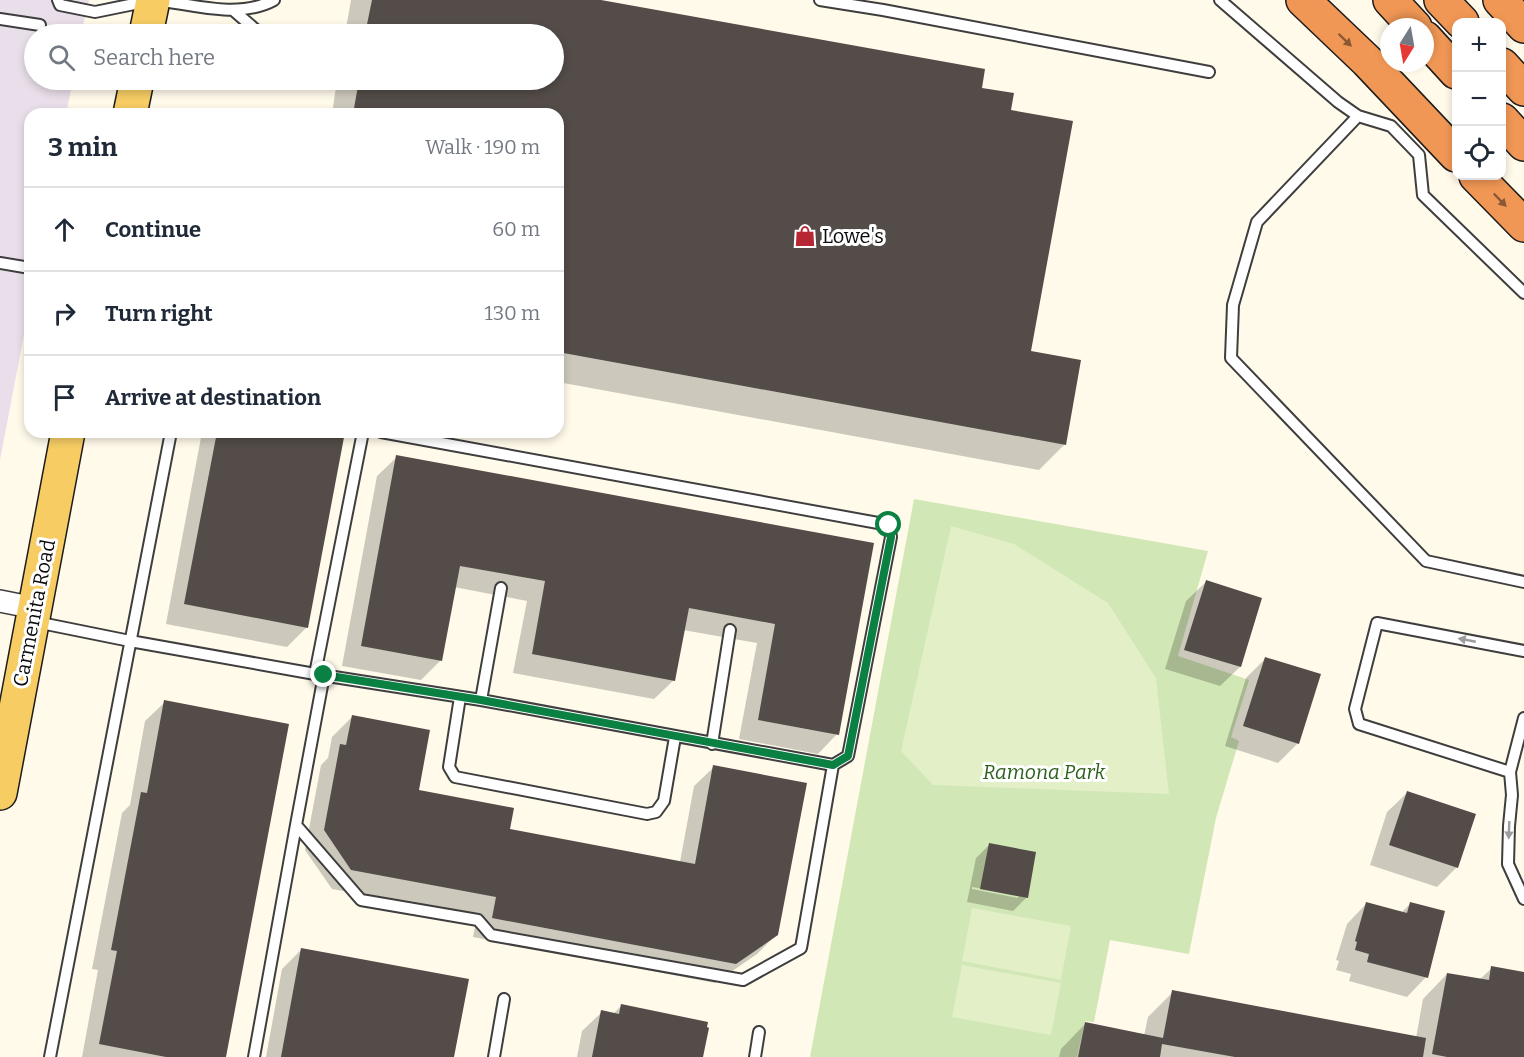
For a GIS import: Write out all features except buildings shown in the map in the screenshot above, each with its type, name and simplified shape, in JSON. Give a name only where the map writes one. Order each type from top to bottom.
[{"type":"highway","points":[[1303,0],[1367,62],[1452,151]]},
{"type":"highway","points":[[1390,0],[1407,18]]},
{"type":"highway","points":[[1441,0],[1458,18]]},
{"type":"highway","points":[[1500,0],[1524,26]]},
{"type":"highway","points":[[1434,48],[1452,68]]},
{"type":"highway","points":[[1506,69],[1524,88]]},
{"type":"highway","points":[[1506,124],[1524,144]]},
{"type":"highway","points":[[1480,180],[1524,225]]},
{"type":"main road","points":[[148,24],[153,0]]},
{"type":"main road","points":[[131,108],[135,90]]},
{"type":"main road","name":"Carmenita Road","points":[[0,793],[14,697],[34,615],[67,438]]},
{"type":"street","points":[[0,601],[34,615]]},
{"type":"lane","points":[[58,0],[60,5],[95,12],[153,0],[233,10],[254,8],[274,0]]},
{"type":"lane","points":[[820,0],[1209,72]]},
{"type":"lane","points":[[1220,0],[1338,102],[1358,116],[1391,126],[1419,155],[1423,195],[1524,293]]},
{"type":"lane","points":[[233,10],[249,24]]},
{"type":"lane","points":[[0,18],[34,24]]},
{"type":"lane","points":[[1358,116],[1257,222],[1233,306],[1231,358],[1426,561],[1524,582]]},
{"type":"lane","points":[[0,263],[24,267]]},
{"type":"lane","points":[[50,1057],[170,438]]},
{"type":"lane","points":[[254,1057],[362,438]]},
{"type":"lane","points":[[34,615],[130,641],[481,700],[833,765],[848,756],[891,537],[889,525],[414,438]]},
{"type":"lane","points":[[481,700],[501,588]]},
{"type":"lane","points":[[1510,771],[1359,724],[1354,709],[1377,623],[1524,651]]},
{"type":"lane","points":[[712,744],[730,630]]},
{"type":"lane","points":[[460,697],[449,767],[455,777],[647,814],[656,812],[664,801],[675,737]]},
{"type":"lane","points":[[1524,718],[1510,771],[1512,795],[1508,864],[1524,899]]},
{"type":"lane","points":[[296,825],[361,900],[478,920],[491,935],[743,980],[801,948],[833,765]]},
{"type":"lane","points":[[494,1057],[504,999]]},
{"type":"lane","points":[[755,1057],[759,1032]]},
{"type":"shaded area","points":[[0,0],[89,0],[83,24],[24,24],[24,90],[71,90],[67,108],[24,108],[24,334],[0,460]]},
{"type":"green space","name":"Ramona Park","points":[[914,499],[1208,551],[1178,656],[1249,680],[1231,737],[1239,741],[1216,818],[1189,954],[1110,940],[1094,1022],[1085,1021],[1077,1057],[810,1057]]},
{"type":"green space","points":[[951,526],[1014,544],[1108,603],[1156,678],[1169,794],[933,785],[901,751]]},
{"type":"green space","points":[[972,908],[1071,926],[1061,980],[962,961]]},
{"type":"green space","points":[[962,965],[1061,983],[1051,1035],[952,1017]]},
{"type":"place","name":"Lowe's","points":[[805,236]]},
{"type":"route","points":[[324,675],[481,700],[833,765],[848,756],[891,537],[889,525]]}]
